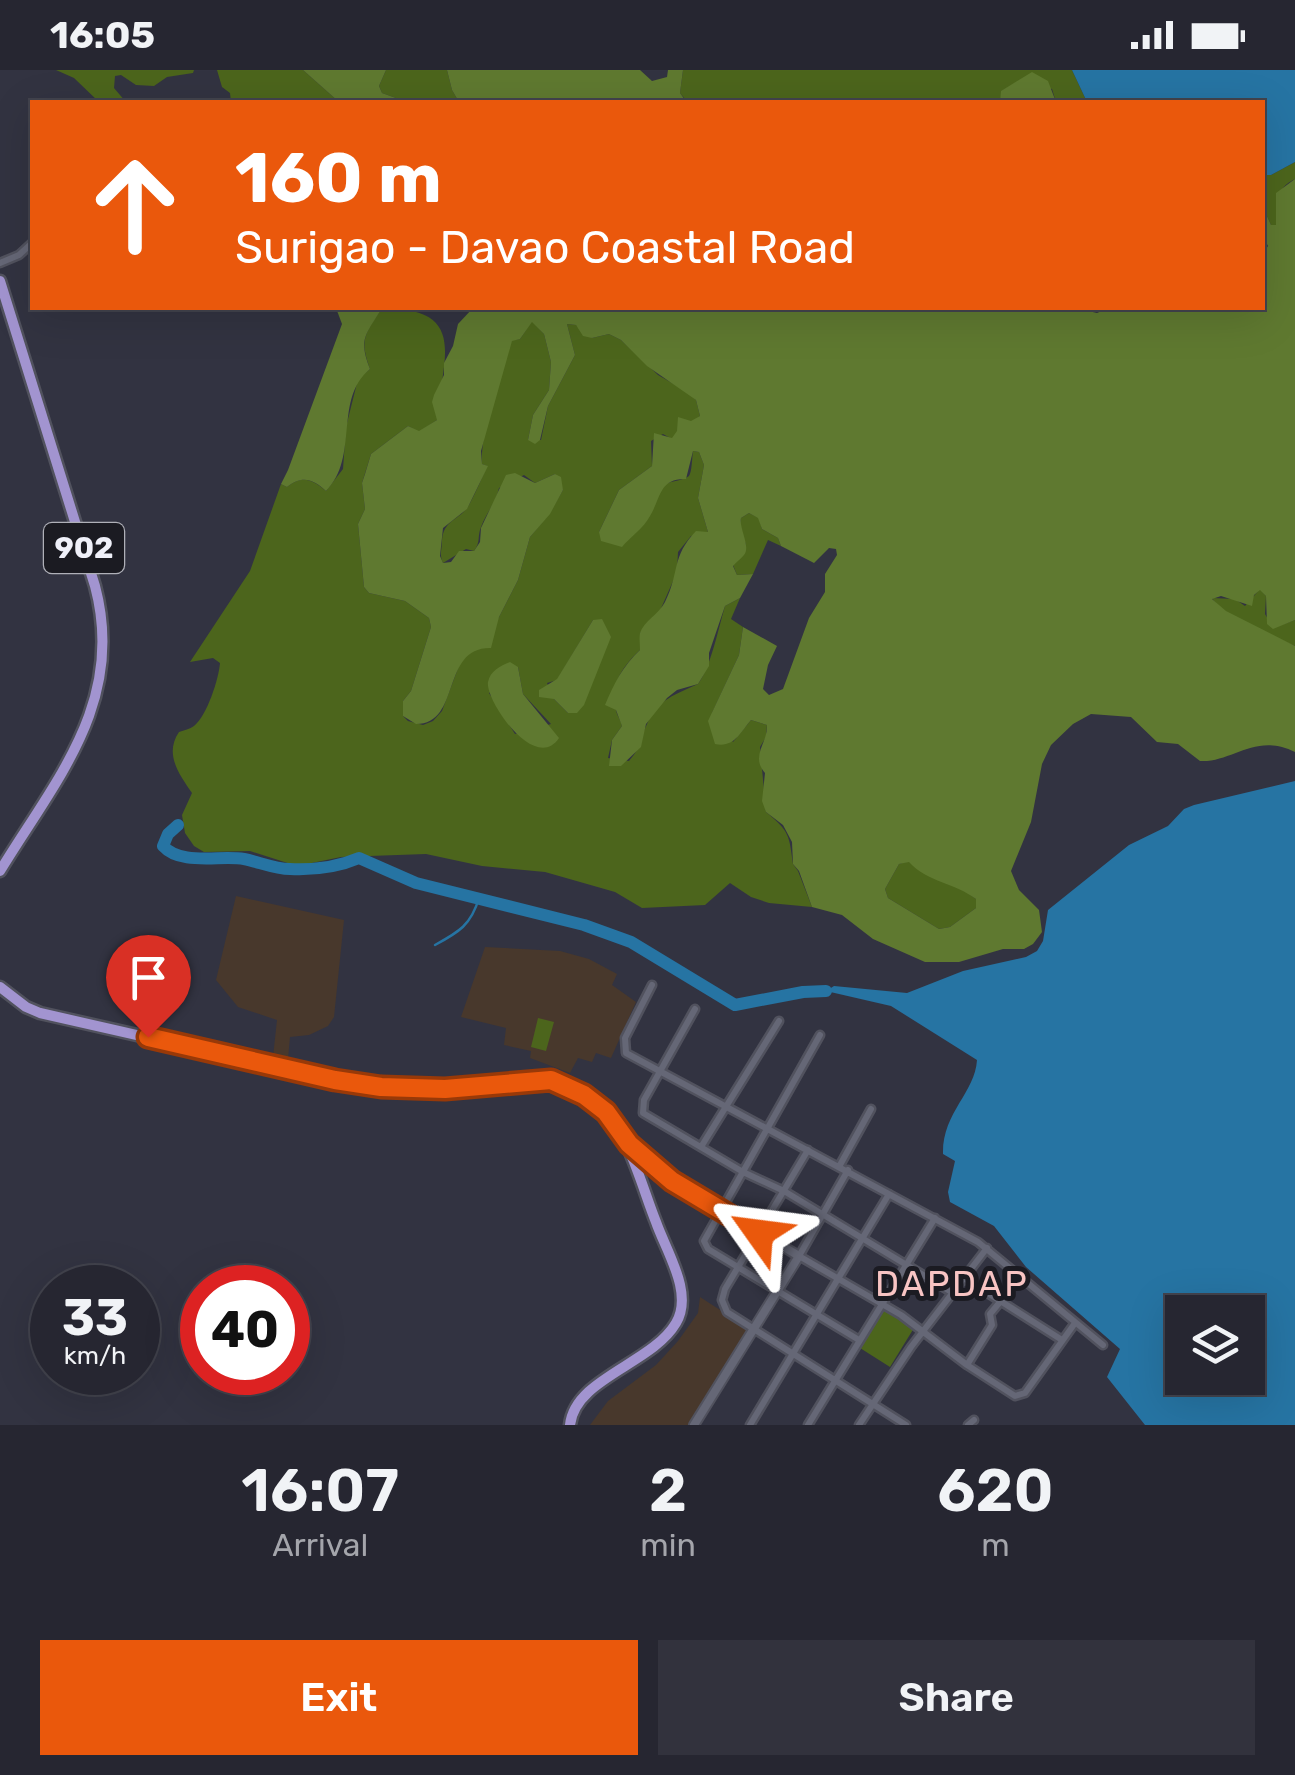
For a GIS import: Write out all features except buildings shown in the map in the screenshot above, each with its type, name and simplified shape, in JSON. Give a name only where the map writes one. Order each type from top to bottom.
[{"type":"highway","name":"902","points":[[0,281],[95,586],[102,620],[101,669],[91,712],[70,761],[0,871]]},
{"type":"highway","points":[[0,987],[26,1008],[40,1013],[335,1080],[445,1089],[551,1080],[594,1102],[606,1112],[619,1134],[675,1271],[682,1298],[681,1312],[669,1333],[646,1354],[584,1395],[575,1407],[570,1425]]},
{"type":"street","points":[[0,263],[30,245]]},
{"type":"street","points":[[652,985],[625,1038],[626,1053],[988,1248],[1103,1344]]},
{"type":"street","points":[[695,1010],[642,1110],[953,1292]]},
{"type":"street","points":[[701,1148],[779,1021]]},
{"type":"street","points":[[820,1035],[708,1232],[705,1244],[859,1340]]},
{"type":"street","points":[[694,1425],[800,1256],[871,1109]]},
{"type":"street","points":[[619,1134],[672,1181],[881,1302],[967,1366],[1020,1397],[1074,1323]]},
{"type":"street","points":[[808,1149],[724,1289],[723,1305],[727,1312],[906,1425]]},
{"type":"street","points":[[750,1425],[889,1194]]},
{"type":"street","points":[[808,1425],[935,1218]]},
{"type":"street","points":[[860,1425],[988,1248]]},
{"type":"street","points":[[964,1278],[1062,1340]]},
{"type":"street","points":[[967,1366],[992,1325],[990,1314],[1000,1302]]},
{"type":"shaded area","points":[[236,896],[344,920],[334,1017],[328,1026],[309,1035],[290,1037],[288,1059],[273,1057],[277,1020],[238,1007],[216,980]]},
{"type":"shaded area","points":[[485,947],[560,951],[589,959],[617,974],[612,985],[636,1002],[611,1058],[596,1053],[592,1062],[578,1058],[570,1073],[530,1058],[531,1051],[504,1045],[506,1028],[461,1017]]},
{"type":"shaded area","points":[[700,1297],[748,1328],[688,1425],[590,1425],[608,1401],[656,1365],[678,1341],[698,1313]]},
{"type":"green space","points":[[56,70],[194,70],[167,77],[154,86],[136,85],[121,75],[115,76],[114,88],[124,100],[97,100],[74,78]]},
{"type":"green space","points":[[217,70],[303,70],[337,100],[231,100],[230,93],[222,87]]},
{"type":"green space","points":[[303,70],[386,70],[379,86],[382,93],[401,100],[337,100]]},
{"type":"green space","points":[[386,70],[447,70],[458,100],[401,100],[382,93],[379,86]]},
{"type":"green space","points":[[447,70],[640,70],[652,81],[667,77],[668,70],[683,70],[680,93],[685,100],[458,100]]},
{"type":"green space","points":[[683,70],[1072,70],[1086,100],[1055,100],[1052,89],[1020,80],[1002,91],[1000,100],[689,100],[680,93]]},
{"type":"green space","points":[[1032,72],[1048,81],[1055,100],[1000,100],[1001,91]]},
{"type":"green space","points":[[1295,162],[1295,179],[1280,193],[1276,225],[1271,225],[1265,212],[1265,175]]},
{"type":"green space","points":[[1295,179],[1295,620],[1273,629],[1267,624],[1266,596],[1260,590],[1254,595],[1252,606],[1221,596],[1212,599],[1226,611],[1295,646],[1295,752],[1268,745],[1200,761],[1178,744],[1157,742],[1131,717],[1091,714],[1073,724],[1051,745],[1042,764],[1031,822],[1011,871],[1019,890],[1039,910],[1042,932],[1033,944],[959,962],[925,962],[873,939],[842,915],[812,907],[793,864],[792,842],[783,825],[766,812],[762,801],[765,773],[759,755],[767,725],[751,720],[732,742],[715,744],[708,721],[739,655],[743,627],[777,646],[763,689],[769,695],[783,689],[809,618],[825,592],[825,574],[837,555],[836,549],[829,548],[814,563],[781,546],[778,538],[762,529],[758,518],[749,513],[741,518],[746,551],[733,566],[737,575],[753,574],[740,598],[725,606],[709,653],[709,666],[698,684],[677,690],[667,698],[646,724],[641,747],[621,766],[609,766],[612,740],[622,726],[616,710],[605,705],[608,697],[640,650],[642,629],[665,602],[688,540],[696,531],[708,532],[698,498],[704,465],[699,452],[693,451],[686,479],[671,482],[662,490],[647,520],[622,547],[601,541],[599,532],[619,490],[652,466],[654,433],[672,438],[678,417],[691,421],[700,416],[696,400],[609,334],[583,336],[576,325],[567,324],[575,355],[548,406],[540,440],[535,444],[528,440],[533,415],[549,390],[551,362],[544,334],[532,322],[520,339],[512,341],[481,451],[482,464],[488,466],[467,509],[443,528],[443,563],[451,562],[459,551],[474,551],[506,475],[515,473],[535,483],[555,474],[561,477],[563,490],[550,514],[530,537],[491,648],[475,651],[464,659],[440,712],[430,721],[416,724],[403,716],[403,701],[411,691],[431,627],[429,618],[405,601],[369,593],[364,587],[358,524],[365,509],[362,483],[371,454],[408,426],[419,431],[437,420],[434,395],[444,375],[444,363],[458,324],[471,310],[1265,310],[1265,212],[1271,225],[1276,225],[1276,193]],"holes":[[[909,862],[976,899],[976,908],[950,927],[939,929],[888,898],[885,889],[899,864]]]},
{"type":"green space","points":[[337,310],[381,310],[364,343],[370,369],[352,396],[342,462],[326,491],[307,480],[287,487],[281,484],[342,324]]},
{"type":"green space","points":[[381,310],[410,310],[429,317],[440,328],[444,342],[437,420],[419,432],[408,426],[371,454],[362,483],[365,509],[358,524],[364,587],[369,593],[405,601],[429,618],[431,627],[411,691],[403,701],[403,716],[423,725],[442,711],[460,663],[479,648],[499,617],[518,580],[530,537],[563,490],[555,474],[535,483],[524,475],[499,488],[474,551],[466,549],[443,563],[443,533],[466,509],[487,466],[482,464],[482,451],[487,419],[512,340],[520,339],[532,321],[544,334],[551,362],[549,390],[533,415],[528,440],[541,440],[548,406],[575,355],[567,324],[576,325],[592,338],[609,334],[621,340],[658,375],[696,400],[700,416],[672,439],[663,434],[651,441],[652,466],[619,490],[599,532],[633,533],[645,520],[662,488],[689,476],[693,451],[699,452],[704,465],[698,498],[708,532],[691,536],[678,552],[677,572],[659,613],[640,633],[640,650],[619,677],[614,701],[622,726],[612,740],[608,758],[629,761],[656,709],[668,698],[698,684],[725,606],[740,598],[731,619],[743,627],[739,655],[712,713],[733,742],[751,720],[767,725],[760,747],[766,812],[787,835],[793,864],[812,907],[769,903],[730,883],[705,905],[642,908],[615,892],[545,872],[482,866],[426,854],[341,857],[297,866],[250,851],[204,852],[194,846],[185,833],[182,815],[192,793],[175,764],[173,748],[179,732],[194,726],[203,714],[220,663],[213,658],[190,662],[250,571],[281,484],[287,487],[307,480],[326,491],[343,469],[346,427],[358,379],[370,369],[365,350],[368,331]],"holes":[[[593,620],[600,664],[568,713],[554,699],[547,683],[557,680]],[[518,667],[523,694],[551,724],[515,734],[489,693]]]},
{"type":"green space","points":[[749,513],[759,518],[762,529],[778,538],[781,546],[768,540],[753,574],[737,575],[733,565],[746,545],[741,518]]},
{"type":"green space","points":[[1260,589],[1266,596],[1265,614],[1273,628],[1295,620],[1295,646],[1238,619],[1212,598],[1235,599],[1245,606]]},
{"type":"green space","points":[[602,619],[611,637],[584,705],[577,713],[568,713],[554,699],[539,697],[539,690],[557,679],[593,620]]},
{"type":"green space","points":[[510,662],[518,667],[523,694],[559,738],[549,747],[525,741],[494,703],[489,678]]},
{"type":"green space","points":[[909,861],[968,893],[976,899],[976,908],[950,927],[939,929],[888,898],[885,889],[899,864]]},
{"type":"green space","points":[[538,1018],[554,1022],[546,1051],[531,1047]]},
{"type":"green space","points":[[884,1309],[914,1328],[890,1367],[860,1348]]},
{"type":"water","points":[[1072,70],[1295,70],[1295,162],[1265,175],[1265,100],[1086,100]]},
{"type":"water","points":[[1295,781],[1295,1425],[1145,1425],[1107,1377],[1120,1349],[1026,1267],[994,1226],[950,1202],[948,1192],[955,1161],[943,1154],[944,1140],[971,1083],[977,1060],[891,1006],[826,991],[834,986],[907,993],[963,971],[1026,957],[1037,951],[1043,941],[1048,910],[1129,845],[1168,826],[1184,809]]},
{"type":"waterway","points":[[178,825],[163,846],[180,856],[244,859],[298,869],[334,866],[359,858],[416,883],[584,925],[631,942],[735,1005],[826,991]]},
{"type":"waterway","points":[[435,945],[463,927],[479,898]]},
{"type":"district","name":"DAPDAP","points":[[952,1284]]},
{"type":"route","points":[[148,1037],[381,1087],[445,1089],[551,1080],[584,1095],[606,1112],[619,1134],[672,1181],[759,1233]]}]
